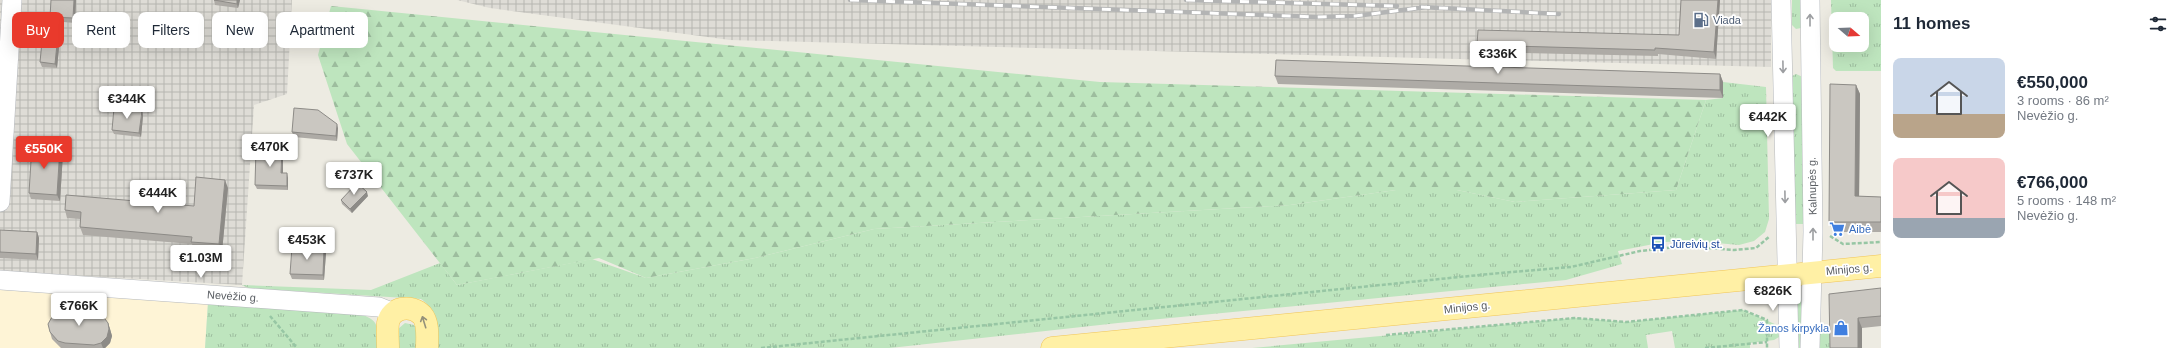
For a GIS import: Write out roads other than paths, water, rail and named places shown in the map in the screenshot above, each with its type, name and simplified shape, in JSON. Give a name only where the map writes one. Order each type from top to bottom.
[{"type":"main road","name":"Minijos g.","points":[[1052,348],[1117,344],[1881,266]]},
{"type":"main road","points":[[388,348],[388,322],[394,313],[405,308],[414,310],[422,316],[426,325],[427,348]]},
{"type":"street","points":[[0,202],[12,0]]},
{"type":"street","points":[[1781,0],[1789,348]]},
{"type":"street","name":"Kalnupės g.","points":[[1810,0],[1813,232],[1810,348]]},
{"type":"street","points":[[1782,47],[1810,47]]},
{"type":"street","name":"Nevėžio g.","points":[[0,280],[379,307],[394,313]]},
{"type":"railway","points":[[850,0],[1317,17],[1355,16],[1427,7]]},
{"type":"railway","points":[[1186,0],[1397,6]]},
{"type":"railway","points":[[1421,7],[1559,14]]},
{"type":"place","name":"Viada","points":[[1701,20]]},
{"type":"place","name":"Aibė","points":[[1837,229]]},
{"type":"place","name":"Jūreivių st.","points":[[1658,244]]},
{"type":"place","name":"Žanos kirpykla","points":[[1841,328]]}]
